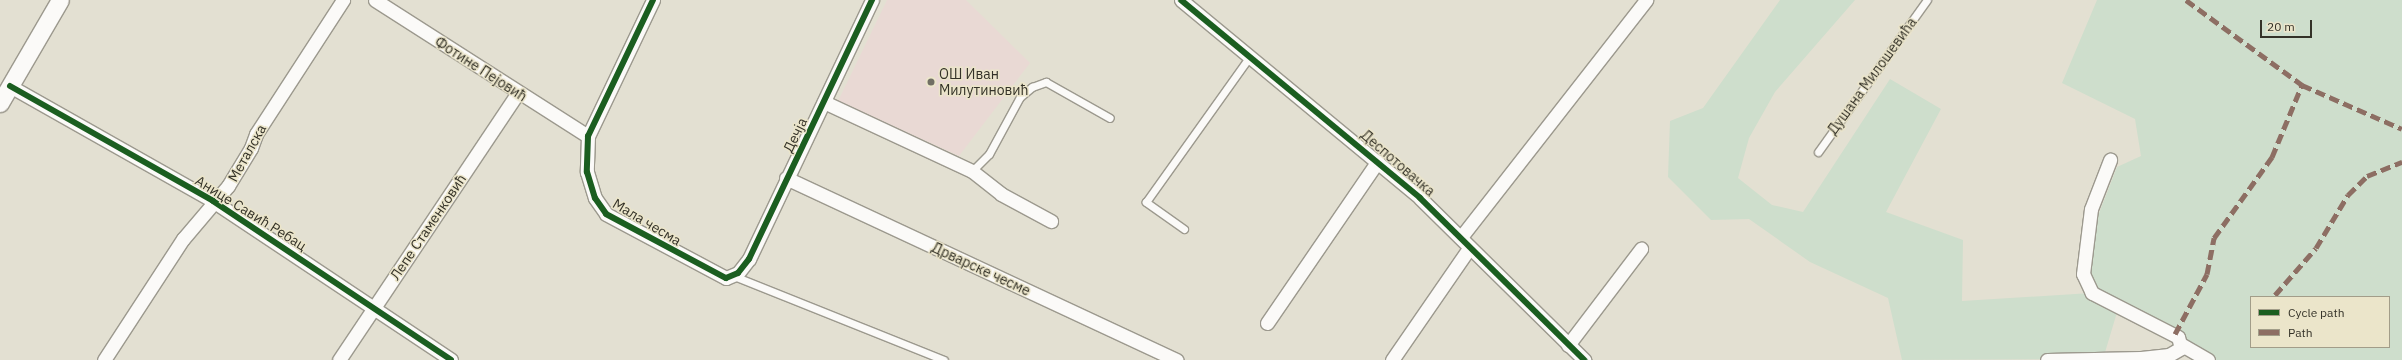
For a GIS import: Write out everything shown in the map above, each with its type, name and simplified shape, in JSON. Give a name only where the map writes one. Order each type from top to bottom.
[{"type":"street","points":[[0,102],[60,0]]},
{"type":"street","name":"Металска","points":[[104,360],[213,201],[228,186],[256,134],[343,0]]},
{"type":"street","name":"Фотине Пејовић","points":[[374,0],[517,94],[588,136]]},
{"type":"street","name":"Мала чесма","points":[[653,0],[588,136],[587,172],[595,198],[606,214],[720,276],[734,276]]},
{"type":"street","name":"Дечја","points":[[734,276],[749,259],[786,178],[872,0]]},
{"type":"street","points":[[1461,237],[1646,0]]},
{"type":"street","name":"Деспотовачка","points":[[1187,2],[1378,161],[1461,237],[1584,360]]},
{"type":"street","name":"Анице Савић Ребац","points":[[10,86],[213,201],[374,307],[451,360]]},
{"type":"street","name":"Лепе Стаменковић","points":[[339,360],[517,94]]},
{"type":"street","points":[[824,102],[972,171],[1001,194],[1051,221]]},
{"type":"street","points":[[2110,160],[2091,209],[2082,257],[2083,274],[2092,293],[2178,336],[2182,345],[2208,360]]},
{"type":"street","points":[[1267,323],[1378,161]]},
{"type":"street","name":"Дрварске чесме","points":[[786,178],[1177,360]]},
{"type":"street","points":[[1392,360],[1470,247]]},
{"type":"street","points":[[1568,345],[1641,249]]},
{"type":"street","points":[[2047,360],[2160,356],[2177,352],[2182,345]]},
{"type":"lane","name":"Душана Милошевића","points":[[1818,152],[1926,0]]},
{"type":"lane","points":[[1184,229],[1146,202],[1250,56]]},
{"type":"lane","points":[[972,171],[989,154],[1020,97],[1032,87],[1046,82],[1110,118]]},
{"type":"lane","points":[[734,276],[944,360]]},
{"type":"shaded area","name":"ОШ Иван Милутиновић","points":[[887,0],[966,0],[1030,63],[959,156],[838,101]]},
{"type":"green space","points":[[1780,0],[1855,0],[1775,92],[1749,138],[1738,178],[1772,205],[1803,212],[1890,79],[1941,109],[1886,212],[1963,240],[1962,301],[2091,293],[2082,257],[2117,167],[2141,156],[2135,119],[2062,83],[2097,0],[2402,0],[2402,360],[2200,360],[2118,309],[2103,359],[1902,360],[1888,298],[1810,262],[1749,219],[1711,220],[1668,177],[1670,121],[1703,108]]},
{"type":"marked path","points":[[2186,0],[2302,85],[2402,129]]},
{"type":"marked path","points":[[2175,334],[2207,274],[2214,238],[2272,157],[2302,85]]},
{"type":"marked path","points":[[2275,295],[2316,248],[2348,195],[2367,176],[2402,162]]},
{"type":"cycle path","points":[[653,0],[588,136],[587,172],[595,198],[606,214],[726,278],[738,273],[749,259],[872,0]]},
{"type":"cycle path","points":[[1181,0],[1420,198],[1584,360]]},
{"type":"cycle path","points":[[10,86],[213,201],[451,360]]},
{"type":"place","name":"ОШ Иван Милутиновић","points":[[931,82]]}]
